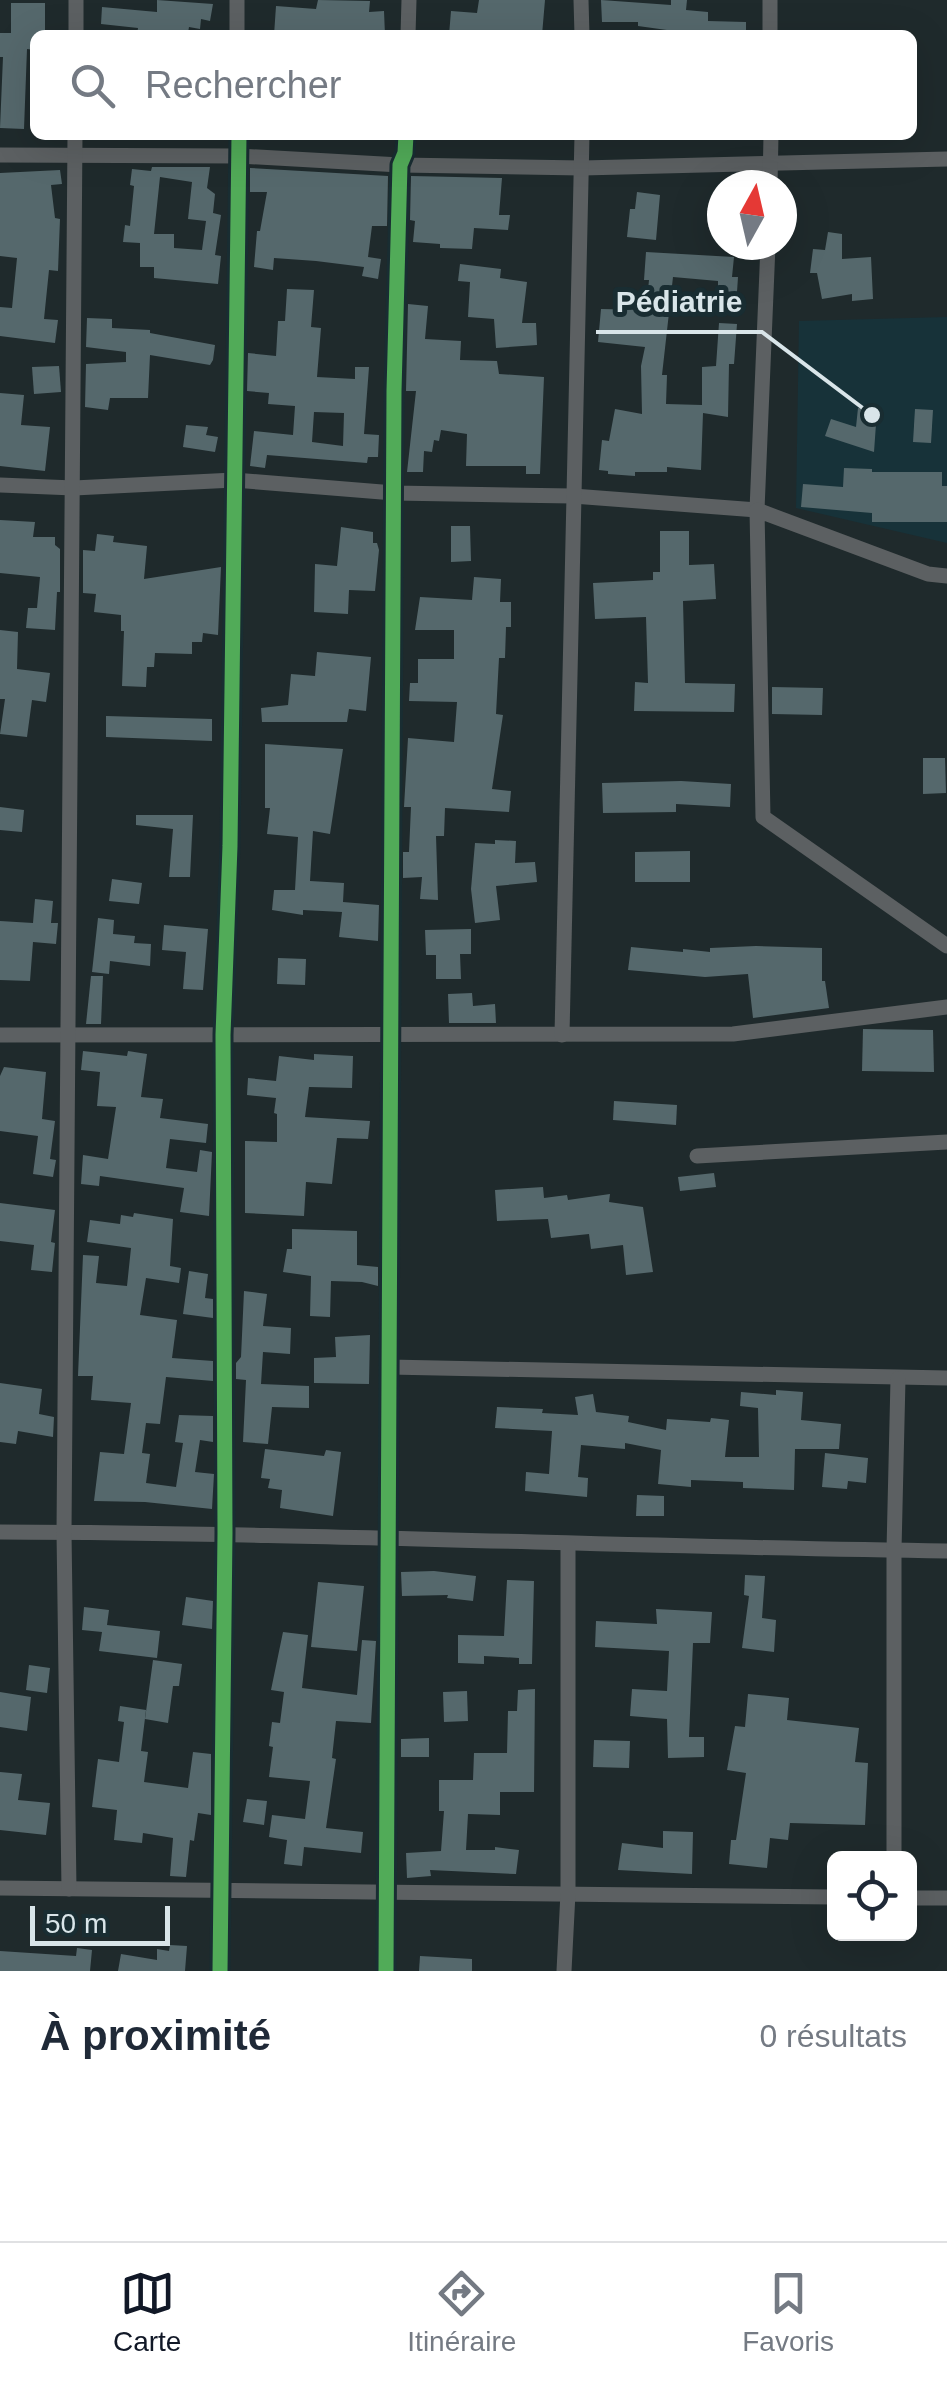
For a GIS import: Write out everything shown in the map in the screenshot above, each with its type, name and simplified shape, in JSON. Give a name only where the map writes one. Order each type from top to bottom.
[{"type":"street","points":[[76,0],[76,30]]},
{"type":"street","points":[[237,0],[238,30]]},
{"type":"street","points":[[408,30],[410,0]]},
{"type":"street","points":[[582,0],[582,30]]},
{"type":"street","points":[[770,0],[770,30]]},
{"type":"street","points":[[69,1889],[64,1532],[75,140]]},
{"type":"street","points":[[220,1971],[225,1533],[222,1034],[230,826],[239,140]]},
{"type":"street","points":[[386,1971],[394,493],[400,164],[406,140]]},
{"type":"street","points":[[562,1035],[582,140]]},
{"type":"street","points":[[771,140],[771,170]]},
{"type":"street","points":[[0,154],[239,156],[582,168],[947,158]]},
{"type":"street","points":[[767,260],[756,510],[763,817],[947,946]]},
{"type":"street","points":[[0,486],[74,488],[234,480],[394,493],[573,496],[756,510],[928,574],[947,576]]},
{"type":"street","points":[[0,1035],[733,1034],[947,1007]]},
{"type":"street","points":[[697,1156],[947,1142]]},
{"type":"street","points":[[389,1368],[947,1378]]},
{"type":"street","points":[[894,1851],[898,1379]]},
{"type":"street","points":[[0,1532],[225,1533],[568,1545],[947,1551]]},
{"type":"street","points":[[564,1971],[568,1894],[568,1545]]},
{"type":"street","points":[[0,1888],[827,1897]]},
{"type":"street","points":[[917,1898],[947,1898]]},
{"type":"shaded area","points":[[947,317],[947,543],[796,508],[799,321]]},
{"type":"building","points":[[157,0],[213,4],[210,21],[201,19],[200,29],[138,30],[101,24],[102,7],[157,12]]},
{"type":"building","points":[[318,0],[370,1],[369,12],[384,11],[385,30],[274,30],[276,6],[316,9]]},
{"type":"building","points":[[479,0],[545,0],[542,30],[449,30],[451,11],[477,13]]},
{"type":"building","points":[[601,0],[671,5],[671,0],[687,0],[686,10],[708,12],[708,21],[746,22],[746,30],[667,30],[638,26],[638,22],[602,22]]},
{"type":"building","points":[[11,3],[45,3],[45,30],[30,30],[24,129],[0,128],[0,33],[11,33]]},
{"type":"building","points":[[152,167],[210,167],[207,188],[215,194],[213,213],[221,215],[215,255],[221,256],[218,284],[154,278],[154,267],[140,267],[140,243],[123,242],[125,225],[130,226],[132,169],[151,171]],"holes":[[[160,177],[192,182],[188,219],[206,221],[202,250],[174,248],[174,234],[154,234]]]},
{"type":"building","points":[[250,168],[388,176],[387,226],[372,226],[368,257],[381,259],[378,279],[362,276],[364,267],[316,261],[274,258],[273,270],[254,267],[257,231],[267,192],[250,192]]},
{"type":"building","points":[[60,170],[62,184],[51,185],[55,218],[60,219],[58,271],[49,270],[44,319],[58,320],[55,343],[0,336],[0,307],[12,308],[17,258],[0,256],[0,173]]},
{"type":"building","points":[[411,176],[502,178],[499,215],[510,215],[508,230],[474,228],[472,249],[413,242]]},
{"type":"building","points":[[637,192],[660,195],[656,240],[627,237],[630,209],[635,209]]},
{"type":"building","points":[[828,232],[842,234],[842,259],[871,257],[873,299],[852,301],[852,294],[822,299],[817,273],[810,273],[813,249],[825,250]]},
{"type":"building","points":[[646,252],[734,260],[732,277],[738,277],[737,292],[718,291],[718,281],[673,277],[662,375],[667,375],[666,404],[702,405],[702,367],[716,366],[719,323],[737,324],[734,364],[729,364],[728,417],[703,413],[701,470],[667,467],[667,472],[635,472],[635,476],[599,470],[602,440],[609,441],[615,409],[642,414],[641,366],[645,347],[598,342],[601,309],[646,310],[649,280],[644,280]]},
{"type":"building","points":[[460,264],[501,269],[500,278],[527,282],[522,323],[536,323],[537,345],[496,348],[494,319],[468,317],[470,282],[458,281]]},
{"type":"building","points":[[287,289],[314,290],[311,327],[321,328],[317,377],[355,379],[355,367],[369,367],[364,434],[379,435],[378,457],[368,457],[367,463],[267,455],[265,468],[250,466],[254,431],[293,435],[295,406],[268,404],[269,393],[247,391],[248,353],[276,356],[278,321],[285,321]],"holes":[[[314,412],[344,413],[343,446],[312,442]]]},
{"type":"building","points":[[408,304],[428,306],[425,339],[461,341],[460,360],[497,361],[499,374],[544,377],[540,474],[526,474],[526,466],[466,466],[467,434],[441,430],[432,452],[424,451],[423,472],[407,472],[416,391],[406,391]]},
{"type":"building","points":[[87,318],[112,319],[112,328],[150,330],[215,345],[213,360],[210,365],[150,355],[148,398],[110,398],[108,410],[85,407],[86,364],[126,362],[126,352],[86,347]]},
{"type":"building","points":[[59,366],[61,392],[34,394],[32,367]]},
{"type":"building","points":[[0,393],[24,395],[21,425],[50,427],[45,471],[0,466]]},
{"type":"building","points":[[858,408],[877,410],[874,452],[825,436],[831,419],[856,427]]},
{"type":"building","points":[[915,409],[933,410],[931,443],[913,442]]},
{"type":"building","points":[[186,425],[208,427],[206,435],[218,437],[215,452],[183,447]]},
{"type":"building","points":[[844,468],[942,472],[942,486],[947,486],[947,522],[872,522],[872,513],[801,507],[803,484],[843,487]]},
{"type":"building","points":[[0,520],[35,522],[33,537],[55,537],[55,545],[60,549],[60,592],[55,630],[26,628],[28,608],[37,608],[40,577],[0,573]]},
{"type":"building","points":[[451,526],[470,526],[471,561],[451,562]]},
{"type":"building","points":[[341,527],[373,532],[373,543],[377,543],[379,550],[375,591],[349,590],[348,614],[314,612],[315,564],[337,566]]},
{"type":"building","points":[[660,531],[689,531],[689,565],[714,564],[716,599],[683,601],[685,683],[735,684],[734,712],[634,711],[635,682],[648,683],[646,617],[595,619],[593,583],[653,580],[653,572],[660,572]]},
{"type":"building","points":[[97,534],[114,536],[113,542],[147,546],[144,579],[221,567],[218,635],[203,633],[202,642],[192,642],[192,654],[155,653],[154,667],[147,667],[146,687],[122,686],[121,615],[94,612],[96,594],[83,593],[83,550],[95,551]]},
{"type":"building","points":[[474,577],[501,579],[500,602],[511,602],[505,658],[499,658],[496,714],[503,715],[492,789],[511,791],[509,812],[445,808],[444,836],[436,836],[438,900],[420,899],[422,877],[403,878],[403,852],[409,852],[411,807],[404,807],[408,738],[454,742],[457,702],[409,701],[410,683],[418,683],[418,659],[454,659],[454,630],[415,630],[420,597],[472,600]]},
{"type":"building","points":[[0,630],[18,632],[17,669],[50,673],[46,702],[32,700],[27,737],[0,734],[5,699],[0,699]]},
{"type":"building","points":[[317,652],[371,657],[366,711],[349,709],[347,722],[262,722],[261,708],[288,705],[291,674],[315,676]]},
{"type":"building","points":[[772,687],[823,688],[822,715],[772,714]]},
{"type":"building","points":[[106,716],[212,719],[212,741],[106,737]]},
{"type":"building","points":[[265,744],[343,749],[330,834],[313,831],[310,881],[344,883],[343,902],[379,905],[378,941],[339,937],[342,912],[303,910],[303,915],[272,910],[274,890],[295,890],[298,837],[267,834],[270,808],[265,808]]},
{"type":"building","points":[[923,758],[945,758],[946,793],[923,794]]},
{"type":"building","points":[[602,783],[731,784],[730,807],[676,804],[676,812],[603,813]]},
{"type":"building","points":[[0,807],[24,810],[22,832],[0,830]]},
{"type":"building","points":[[136,815],[193,815],[190,877],[169,877],[173,829],[136,825]]},
{"type":"building","points":[[495,840],[516,841],[515,863],[535,862],[537,882],[496,886],[500,920],[475,923],[471,889],[475,843],[495,844]]},
{"type":"building","points":[[690,851],[690,882],[635,882],[635,852]]},
{"type":"building","points":[[112,879],[142,883],[139,904],[109,901]]},
{"type":"building","points":[[35,899],[53,901],[51,923],[58,923],[56,944],[33,942],[30,981],[0,980],[0,921],[33,923]]},
{"type":"building","points":[[98,918],[114,920],[113,934],[135,936],[134,943],[151,944],[150,966],[110,961],[109,974],[92,972]]},
{"type":"building","points":[[164,925],[208,929],[203,990],[183,989],[186,952],[162,950]]},
{"type":"building","points":[[471,929],[471,954],[460,954],[461,979],[436,979],[436,955],[426,955],[425,930]]},
{"type":"building","points":[[631,947],[710,952],[710,948],[822,948],[822,981],[829,1008],[753,1018],[748,974],[705,977],[628,970]]},
{"type":"building","points":[[278,958],[306,959],[305,985],[277,984]]},
{"type":"building","points":[[91,976],[103,976],[101,1024],[86,1024]]},
{"type":"building","points":[[472,993],[473,1006],[495,1004],[496,1023],[449,1023],[448,994]]},
{"type":"building","points":[[863,1029],[933,1030],[934,1072],[862,1071]]},
{"type":"building","points":[[83,1051],[147,1054],[141,1097],[163,1099],[160,1118],[208,1124],[206,1143],[170,1139],[166,1168],[197,1172],[200,1150],[212,1152],[209,1216],[180,1212],[184,1188],[100,1176],[99,1186],[81,1184],[83,1155],[108,1159],[116,1107],[97,1106],[100,1072],[81,1070]]},
{"type":"building","points":[[314,1054],[353,1056],[352,1088],[309,1087],[305,1117],[370,1121],[368,1139],[337,1138],[332,1184],[306,1182],[304,1216],[245,1213],[245,1141],[277,1142],[276,1098],[247,1095],[248,1078],[276,1081],[279,1056],[314,1060]]},
{"type":"building","points":[[4,1067],[46,1072],[42,1119],[55,1121],[50,1159],[56,1160],[53,1177],[33,1174],[38,1136],[0,1131],[0,1076]]},
{"type":"building","points":[[614,1101],[677,1105],[676,1125],[613,1120]]},
{"type":"building","points":[[714,1173],[716,1187],[680,1191],[678,1177]]},
{"type":"building","points":[[543,1187],[544,1198],[567,1195],[568,1200],[610,1194],[609,1202],[643,1207],[653,1272],[626,1275],[623,1245],[591,1249],[589,1234],[551,1238],[548,1219],[497,1221],[495,1190]]},
{"type":"building","points":[[0,1203],[55,1210],[52,1272],[31,1270],[34,1245],[0,1241]]},
{"type":"building","points":[[134,1213],[173,1219],[170,1266],[181,1268],[179,1283],[146,1278],[140,1315],[177,1320],[172,1358],[213,1361],[213,1381],[166,1377],[160,1424],[146,1423],[142,1453],[150,1454],[146,1483],[176,1487],[183,1443],[175,1442],[179,1415],[213,1416],[213,1442],[200,1440],[195,1472],[214,1474],[212,1509],[94,1501],[100,1452],[124,1454],[131,1403],[91,1400],[93,1376],[78,1376],[83,1255],[99,1256],[96,1283],[127,1286],[131,1248],[87,1242],[90,1220],[120,1224],[121,1215],[133,1217]]},
{"type":"building","points":[[292,1229],[357,1231],[357,1265],[378,1267],[378,1286],[331,1281],[330,1317],[310,1316],[311,1276],[283,1272],[287,1249],[292,1249]]},
{"type":"building","points":[[189,1271],[208,1274],[205,1298],[213,1299],[213,1318],[183,1314]]},
{"type":"building","points":[[244,1291],[267,1294],[263,1326],[291,1328],[290,1354],[263,1352],[261,1384],[309,1386],[309,1408],[272,1407],[268,1444],[243,1442],[246,1380],[236,1379],[236,1363],[241,1357]]},
{"type":"building","points":[[370,1335],[369,1384],[314,1383],[314,1358],[336,1357],[335,1337]]},
{"type":"building","points":[[0,1383],[42,1389],[39,1414],[54,1417],[53,1437],[18,1431],[16,1444],[0,1442]]},
{"type":"building","points":[[776,1390],[803,1392],[801,1420],[841,1424],[839,1449],[795,1449],[794,1490],[743,1488],[743,1482],[691,1480],[691,1487],[658,1484],[661,1450],[625,1443],[625,1449],[581,1445],[578,1477],[588,1478],[587,1497],[525,1491],[526,1472],[549,1474],[552,1431],[495,1428],[497,1407],[578,1415],[575,1397],[593,1394],[596,1412],[629,1416],[628,1422],[666,1430],[667,1419],[729,1420],[725,1457],[759,1457],[758,1408],[740,1406],[741,1392],[776,1395]]},
{"type":"building","points":[[265,1449],[324,1456],[326,1450],[341,1452],[333,1516],[280,1508],[282,1490],[268,1488],[270,1479],[261,1478]]},
{"type":"building","points":[[825,1453],[868,1458],[866,1483],[848,1481],[847,1489],[822,1487]]},
{"type":"building","points":[[637,1495],[664,1496],[664,1516],[636,1516]]},
{"type":"building","points":[[401,1572],[476,1576],[473,1601],[447,1598],[448,1595],[402,1596]]},
{"type":"building","points":[[745,1575],[765,1576],[762,1618],[776,1620],[774,1652],[742,1648],[749,1596],[744,1595]]},
{"type":"building","points":[[507,1580],[534,1581],[532,1664],[519,1664],[519,1658],[484,1656],[484,1664],[458,1663],[458,1635],[504,1636]]},
{"type":"building","points":[[318,1582],[364,1586],[357,1651],[311,1647]]},
{"type":"building","points":[[186,1597],[213,1601],[212,1629],[182,1625]]},
{"type":"building","points":[[84,1607],[109,1610],[107,1625],[160,1631],[157,1658],[99,1651],[102,1632],[82,1630]]},
{"type":"building","points":[[656,1609],[712,1612],[710,1643],[693,1643],[689,1737],[704,1737],[704,1757],[668,1758],[667,1719],[630,1716],[632,1689],[667,1691],[669,1651],[595,1647],[596,1621],[657,1624]]},
{"type":"building","points":[[283,1632],[308,1635],[302,1688],[357,1695],[362,1640],[376,1641],[371,1723],[336,1721],[332,1758],[336,1759],[326,1828],[363,1832],[361,1853],[304,1847],[302,1866],[284,1864],[287,1840],[269,1837],[272,1815],[305,1819],[310,1781],[269,1777],[272,1722],[280,1723],[284,1692],[271,1690]]},
{"type":"building","points":[[153,1660],[182,1664],[179,1686],[173,1686],[168,1723],[145,1719]]},
{"type":"building","points":[[29,1665],[50,1668],[47,1693],[26,1690]]},
{"type":"building","points":[[535,1689],[534,1792],[500,1792],[500,1815],[468,1814],[466,1850],[519,1850],[516,1874],[430,1870],[431,1876],[407,1878],[406,1853],[441,1851],[444,1811],[439,1811],[439,1780],[473,1780],[474,1753],[507,1753],[508,1711],[517,1711],[518,1690]]},
{"type":"building","points":[[467,1691],[468,1721],[444,1722],[443,1692]]},
{"type":"building","points":[[0,1692],[31,1697],[27,1731],[0,1727]]},
{"type":"building","points":[[748,1694],[789,1698],[787,1720],[859,1728],[855,1762],[868,1763],[865,1825],[790,1823],[788,1840],[770,1838],[767,1868],[729,1864],[746,1773],[727,1770],[735,1726],[745,1727]]},
{"type":"building","points":[[120,1706],[146,1710],[141,1751],[148,1752],[144,1782],[188,1788],[193,1752],[211,1754],[211,1815],[198,1813],[186,1877],[170,1876],[173,1838],[143,1833],[142,1843],[114,1840],[117,1810],[92,1807],[98,1759],[119,1762],[124,1722],[118,1721]]},
{"type":"building","points":[[429,1738],[429,1757],[401,1757],[401,1739]]},
{"type":"building","points":[[594,1740],[630,1741],[629,1768],[593,1767]]},
{"type":"building","points":[[0,1772],[22,1774],[18,1800],[50,1803],[46,1835],[0,1830]]},
{"type":"building","points":[[247,1799],[267,1801],[264,1825],[243,1822]]},
{"type":"building","points":[[663,1831],[693,1832],[692,1874],[618,1870],[622,1843],[663,1848]]},
{"type":"building","points":[[170,1945],[187,1946],[185,1971],[118,1971],[121,1954],[157,1960],[157,1949],[169,1951]]},
{"type":"building","points":[[77,1948],[92,1950],[90,1971],[0,1971],[0,1951],[76,1956]]},
{"type":"building","points":[[420,1956],[472,1959],[472,1971],[419,1971]]},
{"type":"cycle path","points":[[220,1971],[225,1533],[223,1035],[230,846],[239,140]]},
{"type":"cycle path","points":[[386,1971],[394,391],[400,165],[406,140]]},
{"type":"place","name":"Pédiatrie","points":[[872,415]]}]
